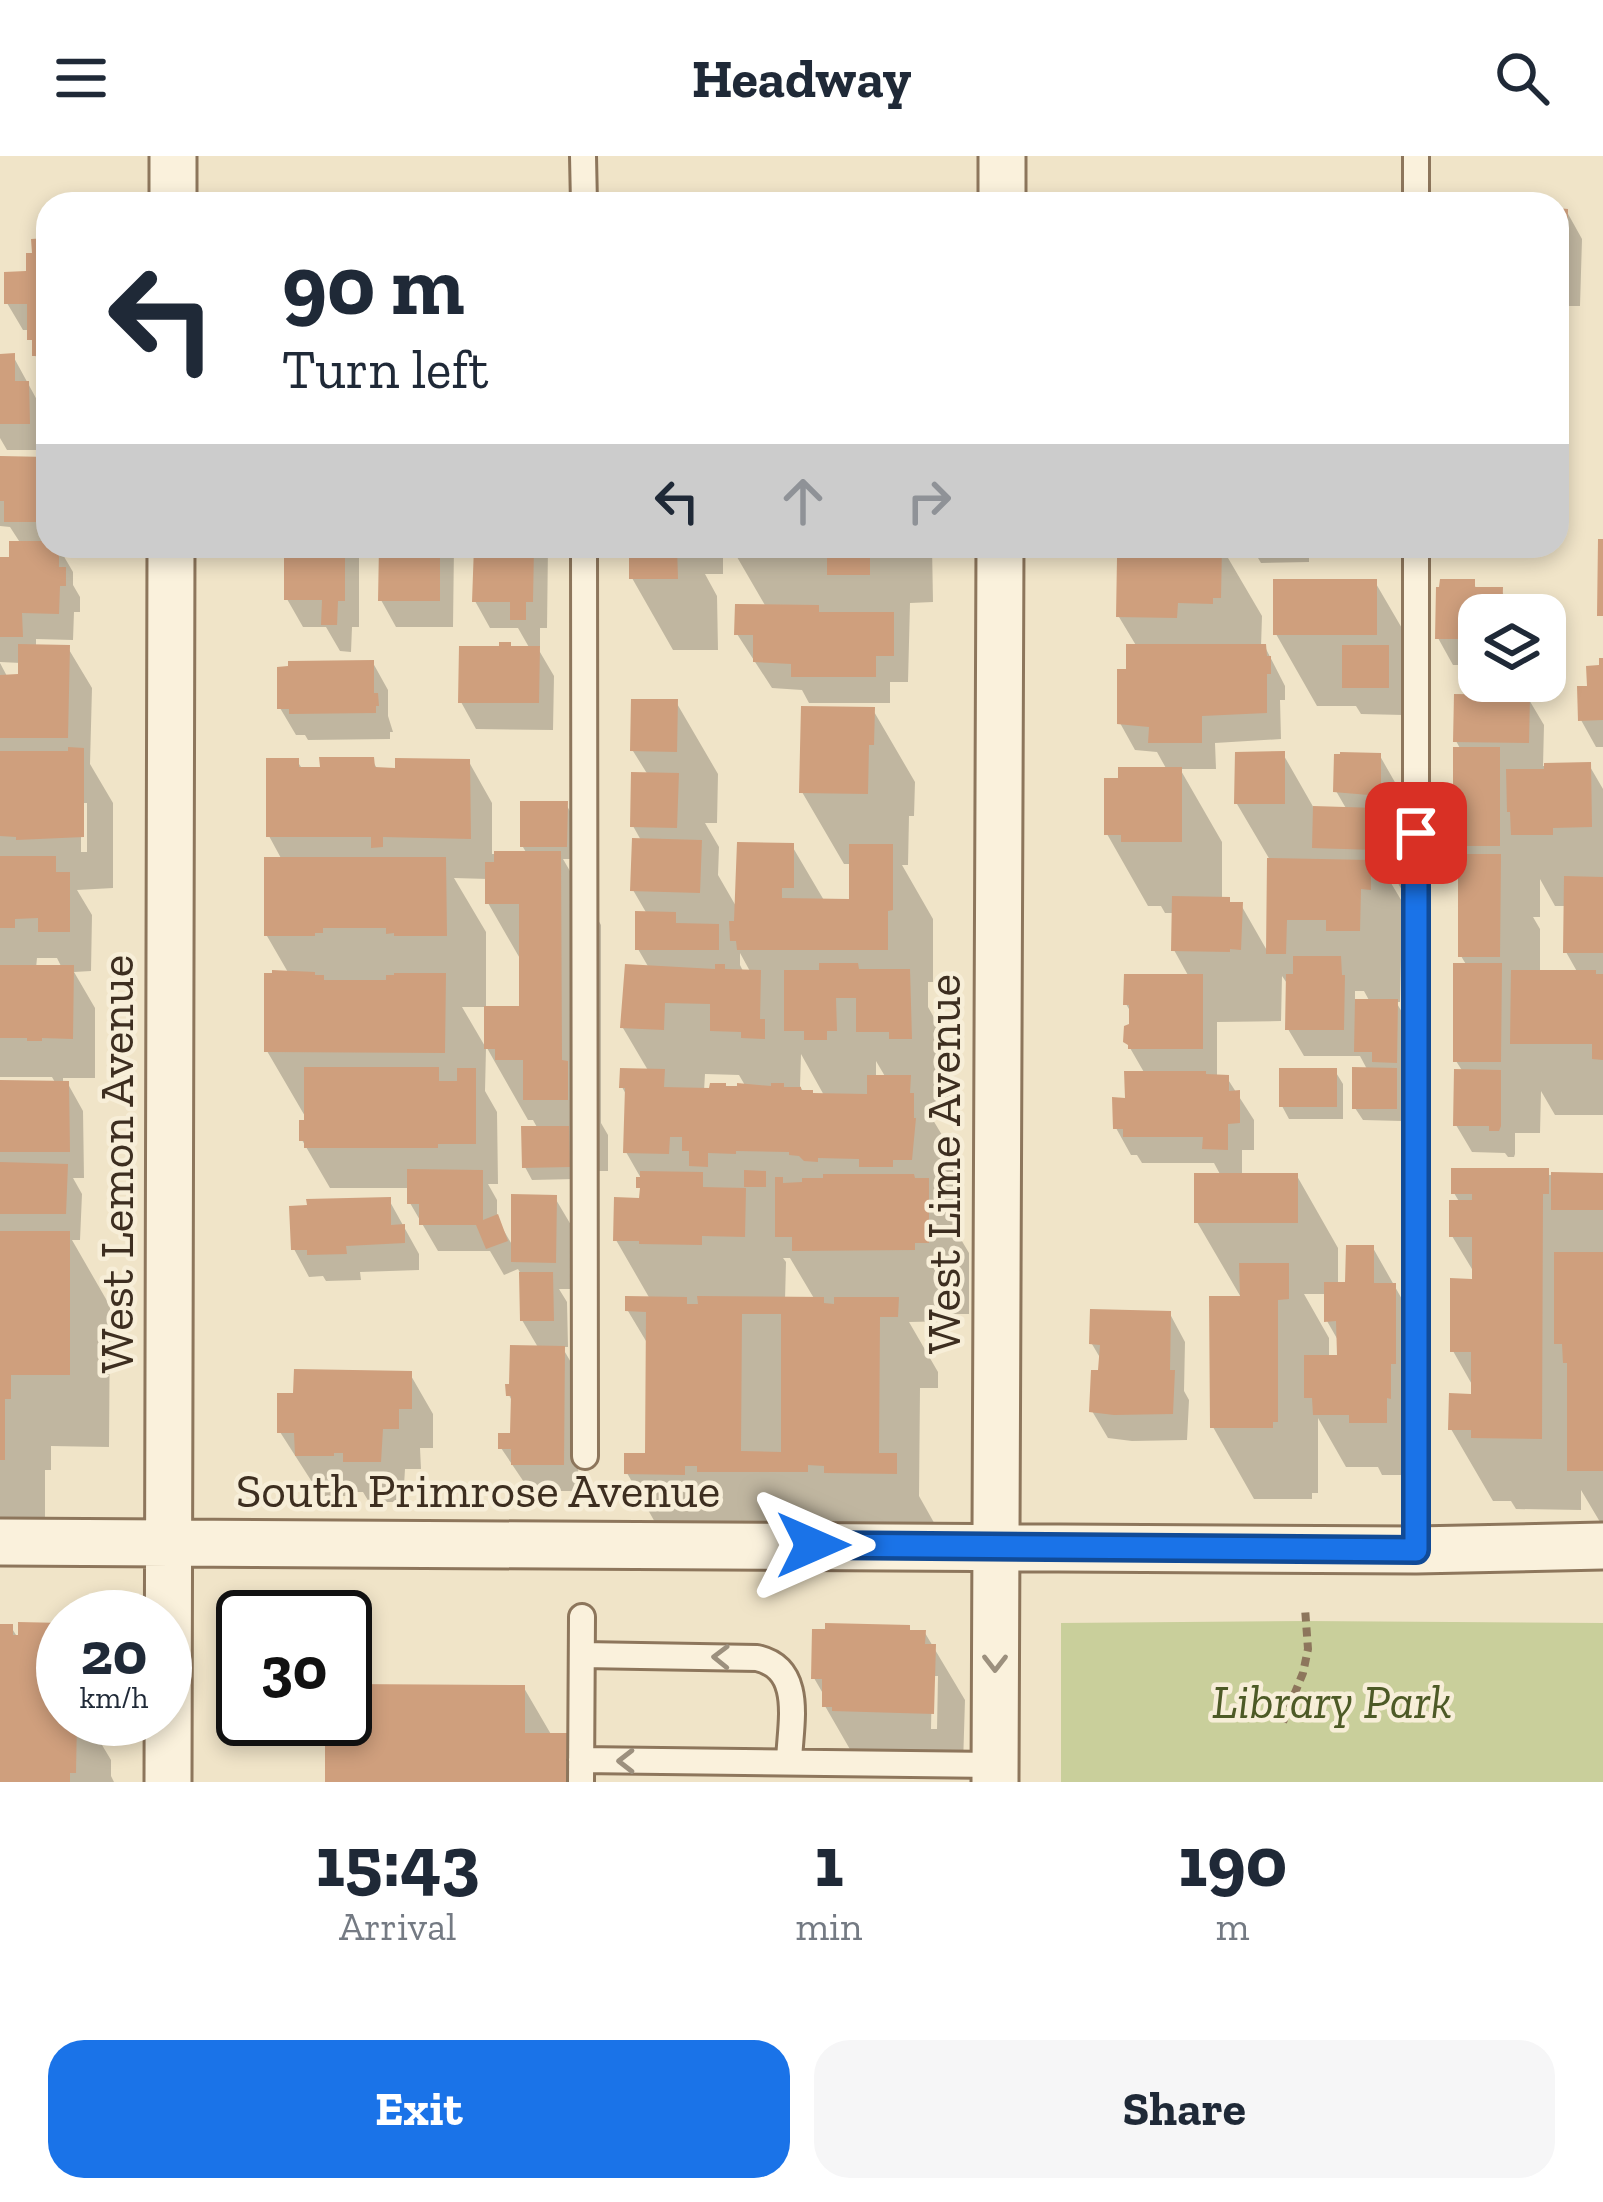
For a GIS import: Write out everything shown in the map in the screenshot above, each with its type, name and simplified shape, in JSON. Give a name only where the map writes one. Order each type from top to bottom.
[{"type":"street","points":[[172,192],[173,156]]},
{"type":"street","points":[[1002,156],[1002,192]]},
{"type":"street","name":"West Lemon Avenue","points":[[168,1782],[171,558]]},
{"type":"street","name":"West Lime Avenue","points":[[995,1773],[1000,558]]},
{"type":"street","name":"South Primrose Avenue","points":[[0,1542],[1416,1550],[1603,1546]]},
{"type":"lane","points":[[584,156],[584,192]]},
{"type":"lane","points":[[1416,156],[1416,192]]},
{"type":"lane","points":[[584,558],[585,1456]]},
{"type":"lane","points":[[1416,558],[1416,1550]]},
{"type":"lane","points":[[582,1616],[581,1771],[789,1762],[995,1773]]},
{"type":"lane","points":[[583,1655],[772,1661],[791,1688],[789,1762]]},
{"type":"path","points":[[1283,1722],[1308,1649],[1305,1608]]},
{"type":"green space","name":"Library Park","points":[[1061,1623],[1603,1623],[1603,1782],[1061,1782]]},
{"type":"building","points":[[31,239],[36,239],[36,356],[32,356],[32,340],[27,340],[27,304],[4,304],[4,272],[26,271]]},
{"type":"building","points":[[15,353],[15,381],[29,381],[30,424],[0,424],[0,354]]},
{"type":"building","points":[[0,456],[36,457],[36,522],[4,522],[4,501],[0,501]]},
{"type":"building","points":[[1598,539],[1603,539],[1603,616],[1597,616]]},
{"type":"building","points":[[9,541],[36,541],[36,558],[59,558],[59,567],[66,567],[59,614],[22,613],[23,637],[0,637],[0,557],[9,557]]},
{"type":"building","points":[[284,558],[345,558],[345,601],[338,601],[337,625],[321,625],[322,600],[284,600]]},
{"type":"building","points":[[379,558],[440,558],[440,601],[378,601]]},
{"type":"building","points":[[474,558],[534,558],[533,602],[526,602],[526,620],[510,620],[510,602],[472,602]]},
{"type":"building","points":[[629,558],[677,558],[678,579],[629,579]]},
{"type":"building","points":[[827,558],[870,558],[870,575],[827,575]]},
{"type":"building","points":[[1117,558],[1222,558],[1221,598],[1213,598],[1213,604],[1178,603],[1177,618],[1116,617]]},
{"type":"building","points":[[1273,579],[1377,579],[1377,635],[1273,635]]},
{"type":"building","points":[[1440,579],[1475,579],[1475,587],[1503,587],[1503,594],[1458,594],[1458,639],[1435,639]]},
{"type":"building","points":[[735,604],[819,605],[819,612],[894,612],[894,656],[876,656],[876,677],[791,677],[791,664],[753,662],[753,635],[734,635]]},
{"type":"building","points":[[499,642],[540,646],[539,703],[458,703],[459,646],[499,646]]},
{"type":"building","points":[[18,644],[70,645],[68,738],[0,738],[0,675],[18,674]]},
{"type":"building","points":[[1126,644],[1266,644],[1267,656],[1271,656],[1267,713],[1202,716],[1202,743],[1148,743],[1149,727],[1117,724],[1117,669],[1126,669]]},
{"type":"building","points":[[1342,645],[1389,645],[1389,688],[1342,688]]},
{"type":"building","points":[[1603,658],[1603,720],[1578,721],[1577,686],[1587,686],[1586,666],[1599,665]]},
{"type":"building","points":[[374,660],[376,713],[289,714],[289,709],[277,709],[277,667],[288,666],[288,661]]},
{"type":"building","points":[[1454,694],[1458,702],[1530,702],[1529,743],[1453,742]]},
{"type":"building","points":[[631,699],[678,699],[677,752],[630,751]]},
{"type":"building","points":[[801,706],[875,707],[868,794],[799,793]]},
{"type":"building","points":[[68,747],[84,748],[84,837],[16,840],[0,836],[0,751],[68,751]]},
{"type":"building","points":[[1453,747],[1500,747],[1500,846],[1453,846]]},
{"type":"building","points":[[1285,751],[1285,804],[1234,804],[1235,752]]},
{"type":"building","points":[[1381,753],[1381,796],[1333,792],[1334,754]]},
{"type":"building","points":[[319,757],[374,757],[375,767],[395,768],[395,758],[470,759],[471,839],[383,837],[383,847],[371,848],[371,837],[266,837],[266,758],[299,758],[299,767],[320,767]]},
{"type":"building","points":[[1591,762],[1592,827],[1553,828],[1553,835],[1511,835],[1506,769]]},
{"type":"building","points":[[1118,767],[1182,767],[1182,842],[1121,842],[1121,835],[1104,835],[1104,778],[1118,778]]},
{"type":"building","points":[[631,772],[679,773],[677,828],[630,827]]},
{"type":"building","points":[[520,801],[568,801],[567,847],[520,847]]},
{"type":"building","points":[[1313,806],[1377,808],[1375,850],[1312,848]]},
{"type":"building","points":[[632,838],[702,840],[700,893],[630,891]]},
{"type":"building","points":[[737,842],[794,843],[794,888],[782,888],[782,898],[849,899],[849,844],[893,844],[888,950],[737,950],[736,941],[730,941],[729,921],[734,921]]},
{"type":"building","points":[[494,851],[561,851],[562,1060],[568,1061],[568,1100],[523,1100],[523,1060],[495,1060],[495,1049],[484,1049],[484,1006],[519,1006],[519,904],[485,904],[485,862],[494,862]]},
{"type":"building","points":[[1458,854],[1501,854],[1500,957],[1458,957]]},
{"type":"building","points":[[0,856],[56,856],[56,872],[70,872],[70,932],[38,932],[38,918],[15,919],[15,928],[0,928]]},
{"type":"building","points":[[264,857],[446,857],[447,936],[394,936],[386,934],[386,928],[323,928],[315,936],[264,936]]},
{"type":"building","points":[[1267,858],[1371,860],[1371,890],[1361,889],[1360,931],[1326,931],[1326,920],[1287,920],[1286,954],[1266,954]]},
{"type":"building","points":[[1564,876],[1603,877],[1603,953],[1563,953]]},
{"type":"building","points":[[1172,896],[1230,897],[1230,902],[1243,902],[1241,950],[1171,951]]},
{"type":"building","points":[[635,911],[676,912],[676,923],[719,924],[719,950],[635,950]]},
{"type":"building","points":[[1293,956],[1341,956],[1344,1030],[1285,1030],[1286,974],[1293,974]]},
{"type":"building","points":[[819,963],[910,969],[912,1039],[889,1039],[889,1032],[856,1032],[856,998],[836,998],[837,1031],[827,1031],[827,1040],[804,1040],[804,1031],[784,1031],[784,970],[819,970]]},
{"type":"building","points":[[1453,963],[1502,963],[1501,1062],[1453,1062]]},
{"type":"building","points":[[625,964],[715,969],[715,964],[725,964],[725,969],[761,970],[760,1019],[765,1019],[765,1039],[710,1031],[710,1004],[665,1003],[664,1030],[620,1028]]},
{"type":"building","points":[[0,965],[74,965],[73,1039],[0,1038]]},
{"type":"building","points":[[1511,970],[1596,970],[1603,974],[1603,1060],[1592,1059],[1592,1044],[1510,1044]]},
{"type":"building","points":[[315,972],[324,975],[324,980],[446,973],[445,1053],[264,1052],[264,973]]},
{"type":"building","points":[[1124,974],[1203,974],[1203,1049],[1128,1049],[1123,1042],[1124,1026],[1129,1024],[1129,1005],[1123,1005]]},
{"type":"building","points":[[1355,999],[1398,999],[1397,1063],[1372,1062],[1372,1052],[1354,1052]]},
{"type":"building","points":[[304,1067],[439,1067],[439,1081],[457,1081],[457,1068],[476,1068],[476,1144],[304,1148],[304,1141],[299,1141],[299,1120],[304,1120]]},
{"type":"building","points":[[1352,1067],[1397,1068],[1397,1109],[1352,1109]]},
{"type":"building","points":[[620,1068],[665,1069],[664,1087],[784,1083],[784,1087],[813,1093],[867,1094],[867,1075],[911,1075],[916,1118],[912,1160],[893,1160],[893,1167],[859,1167],[859,1159],[818,1158],[818,1162],[804,1161],[789,1152],[736,1151],[708,1153],[708,1167],[689,1166],[682,1137],[670,1137],[669,1154],[623,1153],[625,1088],[619,1088]]},
{"type":"building","points":[[1279,1068],[1337,1068],[1337,1107],[1279,1107]]},
{"type":"building","points":[[1454,1069],[1501,1070],[1499,1131],[1489,1131],[1489,1126],[1453,1126]]},
{"type":"building","points":[[1124,1071],[1229,1075],[1229,1091],[1240,1090],[1240,1123],[1228,1124],[1228,1150],[1202,1149],[1203,1137],[1123,1137],[1123,1129],[1113,1129],[1112,1097],[1125,1098]]},
{"type":"building","points":[[0,1080],[69,1081],[70,1152],[0,1152]]},
{"type":"building","points":[[521,1126],[569,1126],[570,1167],[522,1168]]},
{"type":"building","points":[[0,1162],[68,1164],[66,1214],[0,1214]]},
{"type":"building","points":[[1451,1168],[1549,1168],[1549,1194],[1543,1194],[1542,1439],[1471,1438],[1471,1430],[1448,1430],[1449,1393],[1471,1394],[1471,1352],[1450,1352],[1450,1278],[1472,1279],[1472,1237],[1449,1237],[1449,1200],[1472,1200],[1472,1194],[1451,1194]]},
{"type":"building","points":[[407,1169],[483,1170],[483,1220],[498,1214],[508,1241],[486,1249],[476,1225],[419,1225],[419,1204],[407,1204]]},
{"type":"building","points":[[744,1170],[766,1171],[766,1187],[744,1187]]},
{"type":"building","points":[[640,1171],[703,1172],[703,1187],[746,1188],[745,1237],[702,1236],[702,1245],[613,1241],[614,1197],[639,1198],[636,1177]]},
{"type":"building","points":[[1551,1172],[1603,1173],[1603,1210],[1551,1210]]},
{"type":"building","points":[[1194,1173],[1298,1173],[1298,1223],[1194,1223]]},
{"type":"building","points":[[823,1174],[929,1178],[929,1243],[915,1243],[915,1250],[792,1251],[792,1237],[775,1237],[775,1177],[783,1177],[783,1183],[802,1182],[802,1178],[823,1178]]},
{"type":"building","points":[[511,1194],[557,1195],[556,1263],[511,1262]]},
{"type":"building","points":[[391,1197],[391,1225],[405,1224],[405,1243],[346,1246],[347,1254],[307,1255],[307,1250],[291,1250],[289,1206],[307,1205],[306,1199]]},
{"type":"building","points":[[0,1231],[70,1231],[70,1375],[11,1375],[11,1399],[5,1399],[5,1460],[0,1460]]},
{"type":"building","points":[[1346,1245],[1374,1245],[1374,1283],[1396,1283],[1396,1364],[1391,1364],[1387,1423],[1349,1423],[1349,1415],[1313,1415],[1312,1398],[1304,1398],[1304,1355],[1337,1355],[1336,1321],[1324,1322],[1324,1282],[1345,1282]]},
{"type":"building","points":[[1554,1252],[1603,1252],[1603,1471],[1567,1471],[1567,1363],[1563,1363],[1562,1344],[1554,1344]]},
{"type":"building","points":[[1239,1263],[1289,1263],[1289,1299],[1278,1300],[1278,1422],[1273,1422],[1273,1428],[1210,1428],[1209,1296],[1240,1296]]},
{"type":"building","points":[[519,1272],[553,1272],[554,1321],[520,1321]]},
{"type":"building","points":[[625,1296],[687,1297],[687,1304],[698,1304],[697,1296],[824,1297],[824,1303],[834,1304],[834,1297],[899,1297],[898,1317],[880,1317],[879,1453],[897,1453],[897,1474],[824,1473],[824,1466],[808,1465],[808,1472],[697,1472],[697,1466],[685,1466],[685,1475],[624,1474],[624,1453],[645,1453],[646,1312],[625,1311]],"holes":[[[742,1314],[781,1314],[781,1452],[741,1451]]]},
{"type":"building","points":[[1090,1309],[1171,1311],[1173,1414],[1089,1412],[1091,1370],[1098,1370],[1100,1345],[1089,1344]]},
{"type":"building","points":[[510,1345],[565,1346],[564,1465],[511,1465],[511,1449],[498,1449],[498,1433],[510,1433],[511,1396],[506,1396],[505,1384],[509,1384]]},
{"type":"building","points":[[294,1369],[412,1371],[412,1409],[399,1409],[399,1429],[383,1429],[381,1462],[343,1462],[343,1453],[295,1456],[294,1433],[277,1433],[277,1393],[293,1393]]},
{"type":"building","points":[[18,1622],[36,1622],[36,1746],[76,1746],[76,1773],[70,1773],[70,1782],[0,1782],[0,1624],[13,1624],[13,1635],[18,1635]]},
{"type":"building","points":[[825,1623],[910,1625],[910,1630],[926,1630],[925,1644],[936,1644],[934,1714],[822,1707],[822,1679],[811,1679],[812,1629],[825,1629]]},
{"type":"building","points":[[372,1684],[525,1685],[525,1733],[569,1733],[569,1782],[325,1782],[325,1746],[372,1746]]},
{"type":"route","points":[[813,1545],[1416,1550],[1416,833]]}]
